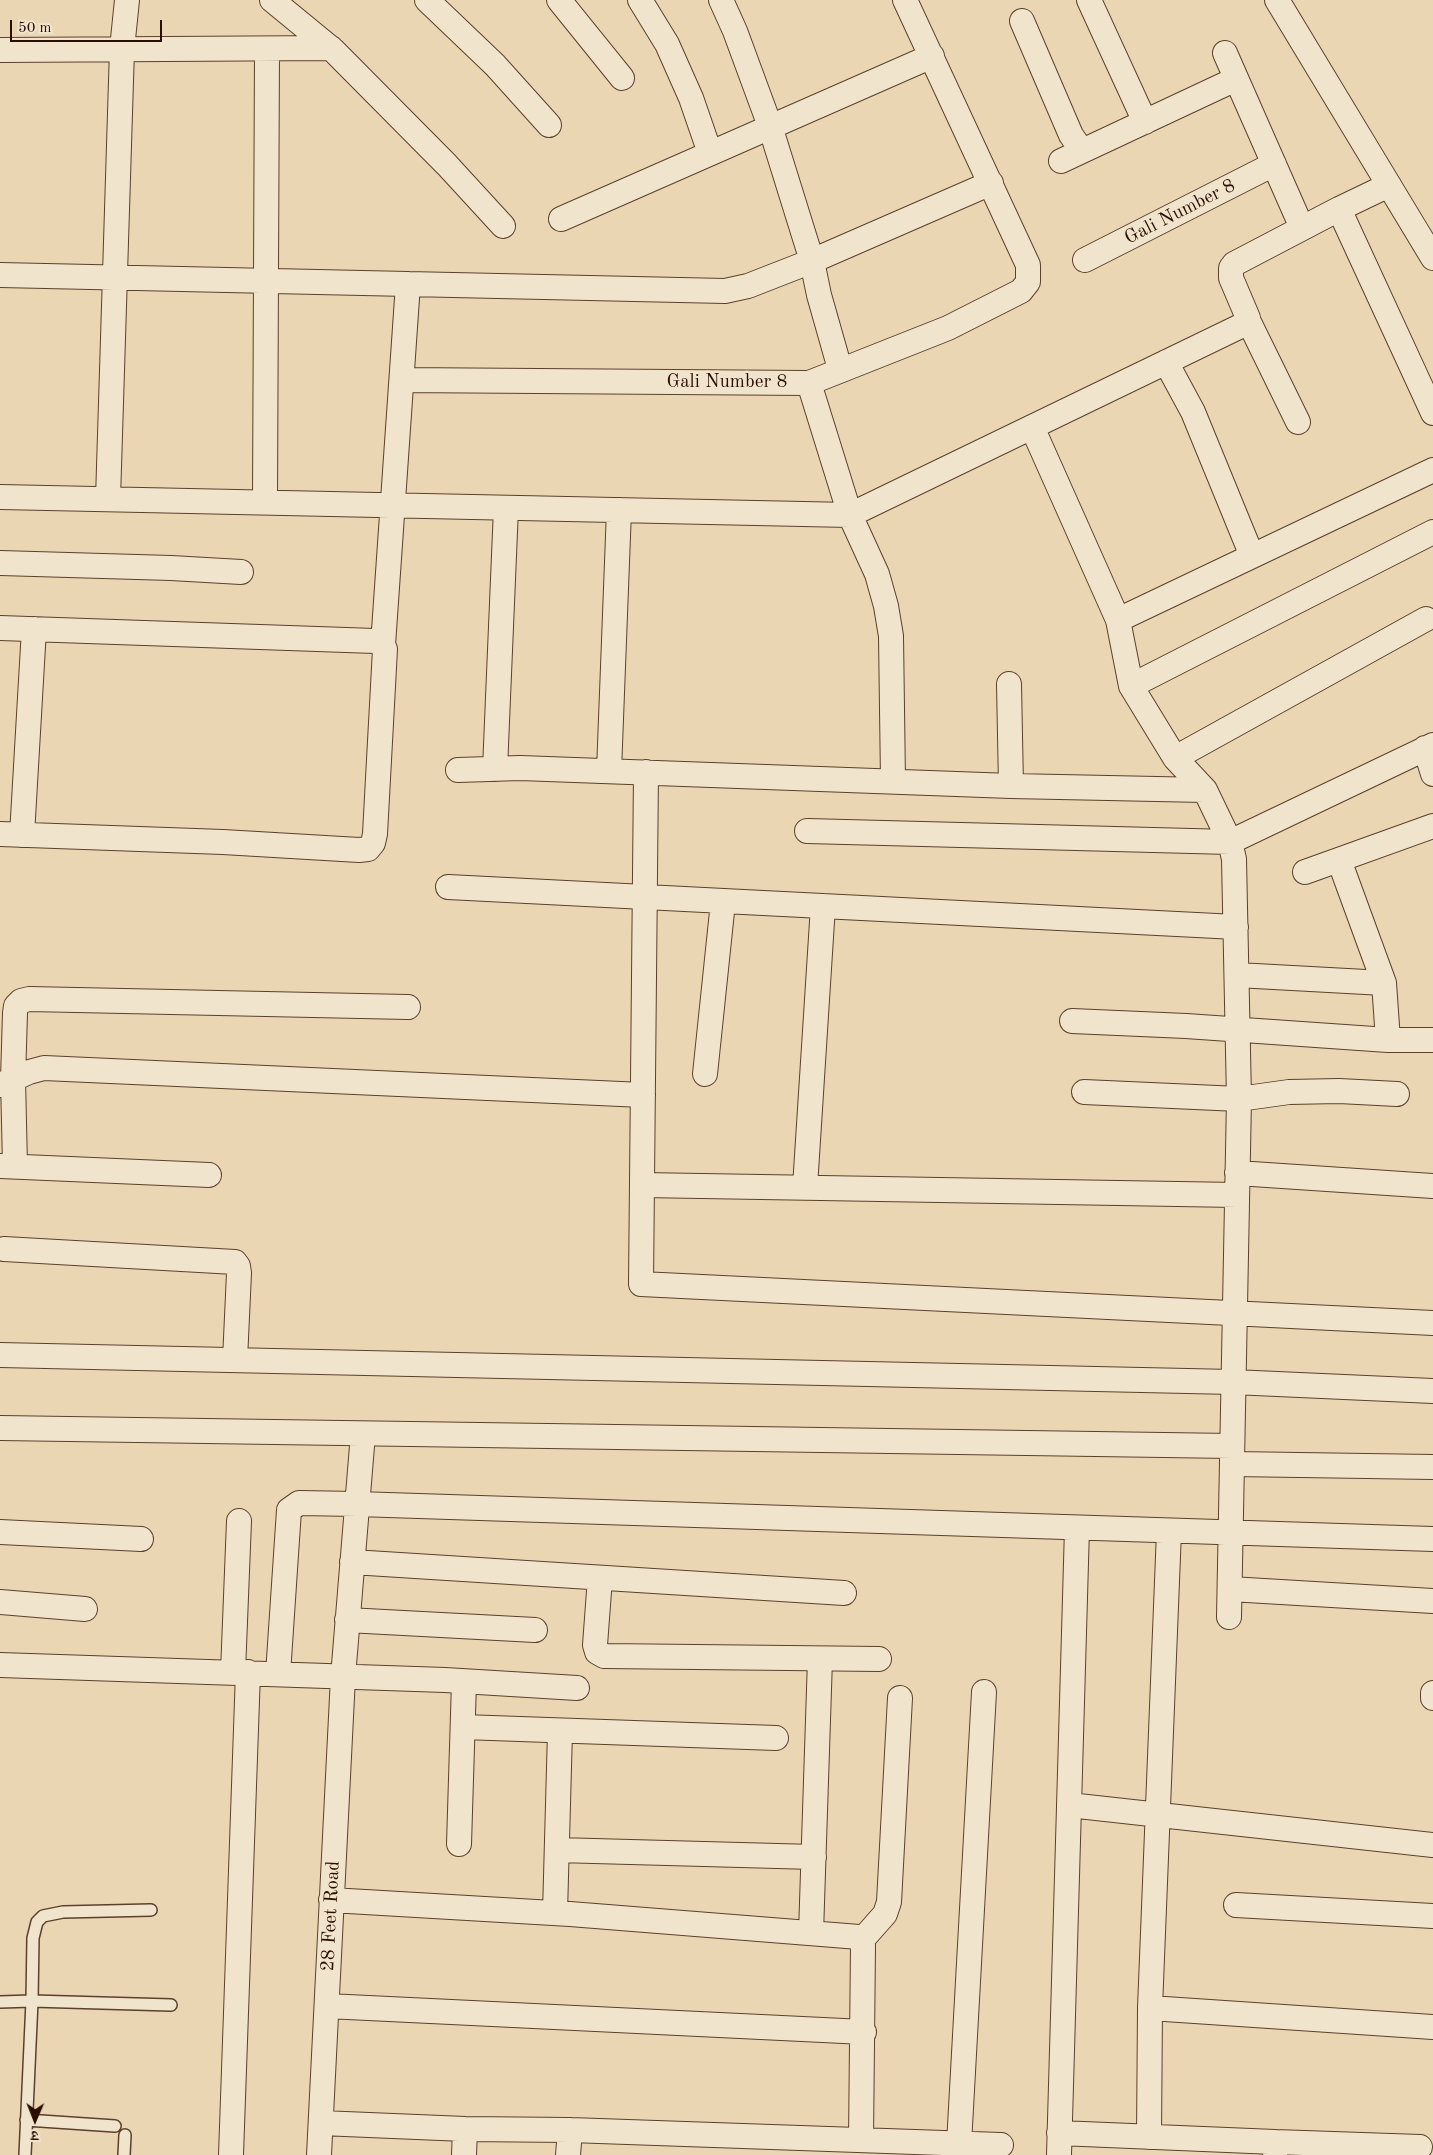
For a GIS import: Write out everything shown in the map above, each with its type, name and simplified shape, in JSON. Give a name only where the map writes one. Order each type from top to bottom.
[{"type":"street","points":[[108,499],[122,49],[127,0]]},
{"type":"street","points":[[272,0],[331,48],[447,165],[503,226]]},
{"type":"street","points":[[427,0],[495,65],[549,125]]},
{"type":"street","points":[[559,0],[622,78]]},
{"type":"street","points":[[640,0],[667,44],[691,98],[710,153]]},
{"type":"street","points":[[721,0],[735,31],[770,126],[812,261],[840,369]]},
{"type":"street","points":[[0,275],[725,291],[748,286],[812,261],[990,183],[905,0]]},
{"type":"street","points":[[1089,0],[1145,122]]},
{"type":"street","points":[[1277,0],[1389,185],[1426,231],[1433,258]]},
{"type":"street","points":[[1022,21],[1071,136],[1082,151]]},
{"type":"street","points":[[0,50],[331,48]]},
{"type":"street","points":[[266,502],[268,49]]},
{"type":"street","points":[[1225,53],[1302,228]]},
{"type":"street","points":[[561,219],[932,56]]},
{"type":"street","points":[[1060,161],[1236,79]]},
{"type":"street","name":"Gali Number 8","points":[[1085,260],[1274,164]]},
{"type":"street","name":"Gali Number 8","points":[[402,380],[809,383],[840,369],[882,355],[957,324],[1021,291],[1028,282],[1028,265],[990,183]]},
{"type":"street","points":[[1298,422],[1249,322],[1231,278],[1231,268],[1234,264],[1302,228],[1389,185]]},
{"type":"street","points":[[1339,209],[1433,413]]},
{"type":"street","points":[[34,628],[11,834],[368,849],[373,843],[375,834],[382,717],[383,645],[408,284]]},
{"type":"street","points":[[0,497],[850,515],[1249,322]]},
{"type":"street","points":[[1166,362],[1193,412],[1252,556]]},
{"type":"street","points":[[809,383],[850,515],[877,574],[886,606],[891,636],[893,781]]},
{"type":"street","points":[[1032,427],[1118,620],[1131,686],[1175,758],[1205,790],[1230,842],[1236,877],[1239,1099],[1229,1618]]},
{"type":"street","points":[[1118,620],[1433,470]]},
{"type":"street","points":[[495,769],[506,508]]},
{"type":"street","points":[[609,771],[618,510]]},
{"type":"street","points":[[1131,686],[1433,532]]},
{"type":"street","points":[[0,562],[241,572]]},
{"type":"street","points":[[1175,758],[1426,619]]},
{"type":"street","points":[[0,628],[375,641],[383,645]]},
{"type":"street","points":[[1009,684],[1011,786]]},
{"type":"street","points":[[807,832],[1230,842],[1429,747],[1433,774]]},
{"type":"street","points":[[458,770],[609,771],[1011,786],[1205,790]]},
{"type":"street","points":[[646,772],[641,1284],[1433,1323]]},
{"type":"street","points":[[1304,872],[1433,826]]},
{"type":"street","points":[[1339,860],[1384,983],[1388,1040]]},
{"type":"street","points":[[448,887],[1236,927]]},
{"type":"street","points":[[705,1074],[723,902]]},
{"type":"street","points":[[805,1187],[823,906]]},
{"type":"street","points":[[1237,975],[1384,983]]},
{"type":"street","points":[[209,1175],[8,1166],[7,1082],[16,1006],[21,1001],[30,999],[408,1007]]},
{"type":"street","points":[[1072,1021],[1388,1040],[1433,1040]]},
{"type":"street","points":[[7,1082],[29,1072],[44,1068],[643,1095]]},
{"type":"street","points":[[1084,1092],[1239,1099],[1289,1092],[1339,1091],[1396,1094]]},
{"type":"street","points":[[642,1184],[805,1187],[1237,1184],[1433,1186]]},
{"type":"street","points":[[4,1249],[235,1262],[239,1273],[235,1360]]},
{"type":"street","points":[[0,1355],[1233,1382],[1433,1391]]},
{"type":"street","points":[[0,1428],[363,1434],[1232,1455],[1433,1467]]},
{"type":"street","name":"28 Feet Road","points":[[319,2155],[343,1676],[363,1434]]},
{"type":"street","points":[[278,1674],[289,1510],[299,1503],[1433,1540]]},
{"type":"street","points":[[231,2155],[241,1672],[239,1520]]},
{"type":"street","points":[[1077,1528],[1059,2144],[1149,2137],[1275,2148],[1420,2147]]},
{"type":"street","points":[[1149,2137],[1150,2008],[1169,1531]]},
{"type":"street","points":[[0,1532],[141,1539]]},
{"type":"street","points":[[352,1562],[844,1593]]},
{"type":"street","points":[[600,1578],[595,1645],[597,1652],[604,1656],[879,1660]]},
{"type":"street","points":[[1230,1589],[1433,1601]]},
{"type":"street","points":[[0,1602],[85,1609]]},
{"type":"street","points":[[347,1620],[535,1630]]},
{"type":"street","points":[[811,1933],[820,1659]]},
{"type":"street","points":[[0,1665],[343,1676],[577,1688]]},
{"type":"street","points":[[459,1844],[464,1682]]},
{"type":"street","points":[[959,2144],[984,1692]]},
{"type":"street","points":[[1433,1693],[1433,1698]]},
{"type":"street","points":[[861,2140],[864,2032],[862,1940],[885,1914],[889,1902],[900,1698]]},
{"type":"street","points":[[462,1728],[776,1738]]},
{"type":"street","points":[[556,1914],[560,1730]]},
{"type":"street","points":[[1069,1805],[1433,1845]]},
{"type":"street","points":[[557,1850],[814,1857]]},
{"type":"street","points":[[331,1900],[854,1936],[862,1940]]},
{"type":"street","points":[[1236,1905],[1433,1916]]},
{"type":"street","points":[[327,2006],[864,2032]]},
{"type":"street","points":[[1150,2008],[1433,2027]]},
{"type":"street","points":[[321,2123],[465,2129],[570,2130],[655,2145],[772,2146],[861,2140],[1001,2145]]},
{"type":"street","points":[[464,2155],[465,2129]]},
{"type":"street","points":[[568,2155],[570,2130]]},
{"type":"lane","points":[[24,2155],[32,2001],[33,1938],[37,1922],[43,1916],[62,1912],[151,1910]]},
{"type":"lane","points":[[0,2002],[32,2001],[171,2005]]},
{"type":"lane","points":[[26,2120],[115,2126]]},
{"type":"lane","points":[[124,2155],[125,2135]]}]
